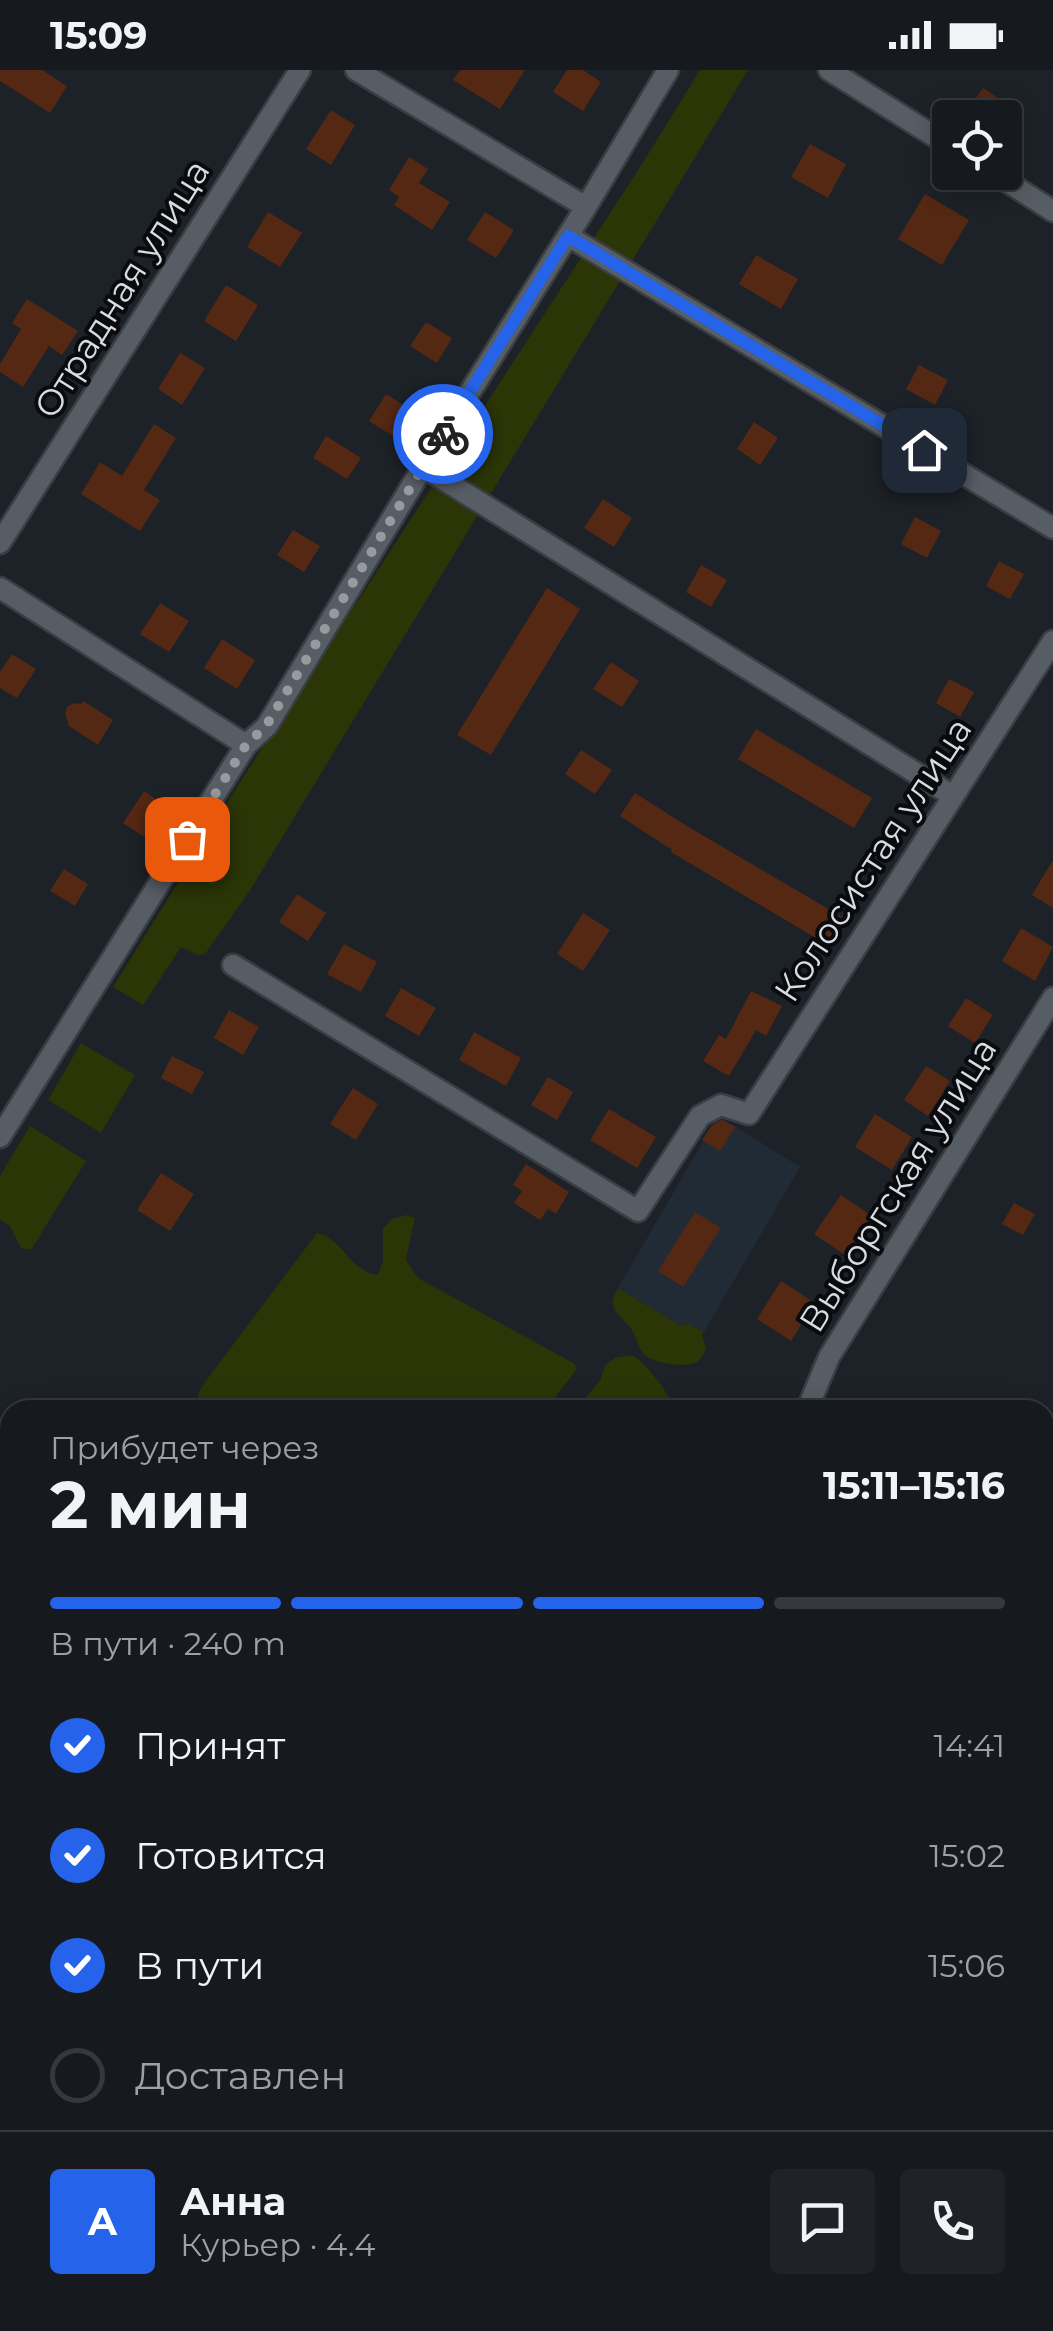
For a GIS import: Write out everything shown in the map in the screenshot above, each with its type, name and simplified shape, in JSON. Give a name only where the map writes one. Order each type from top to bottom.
[{"type":"street","name":"Отрадная улица","points":[[0,543],[300,70]]},
{"type":"street","points":[[356,70],[586,206]]},
{"type":"street","points":[[0,1137],[246,745],[266,726],[668,70]]},
{"type":"street","points":[[829,70],[932,135]]},
{"type":"street","points":[[1020,190],[1053,211]]},
{"type":"street","points":[[568,236],[1053,528]]},
{"type":"street","points":[[423,467],[953,796]]},
{"type":"street","points":[[0,588],[246,745]]},
{"type":"street","name":"Колосистая улица","points":[[233,965],[638,1210],[700,1116],[721,1105],[749,1114],[1053,641]]},
{"type":"street","name":"Выборгская улица","points":[[810,1400],[829,1356],[1053,998]]},
{"type":"shaded area","points":[[718,1116],[800,1167],[704,1332],[689,1324],[680,1325],[618,1288]]},
{"type":"green space","points":[[700,70],[748,70],[249,892],[205,954],[181,947],[143,1005],[113,987],[244,776]]},
{"type":"green space","points":[[81,1043],[135,1075],[101,1133],[48,1100]]},
{"type":"green space","points":[[30,1126],[86,1161],[31,1250],[21,1248],[10,1226],[0,1220],[0,1176]]},
{"type":"green space","points":[[407,1215],[415,1218],[406,1260],[418,1278],[575,1364],[574,1373],[553,1400],[198,1400],[205,1382],[317,1233],[333,1241],[361,1268],[378,1275],[383,1261],[383,1229],[392,1219]]},
{"type":"green space","points":[[618,1288],[680,1325],[689,1324],[704,1332],[706,1349],[700,1359],[677,1365],[644,1354],[613,1305]]},
{"type":"green space","points":[[615,1358],[637,1359],[670,1400],[584,1400],[601,1379],[605,1365]]},
{"type":"building","points":[[0,70],[42,70],[67,86],[50,113],[0,81]]},
{"type":"building","points":[[460,70],[525,70],[500,109],[453,80]]},
{"type":"building","points":[[567,70],[583,70],[601,82],[583,111],[553,92]]},
{"type":"building","points":[[983,88],[1001,100],[975,100]]},
{"type":"building","points":[[331,110],[355,125],[331,165],[306,149]]},
{"type":"building","points":[[810,144],[846,164],[828,198],[791,177]]},
{"type":"building","points":[[409,157],[428,169],[419,183],[450,202],[432,230],[394,205],[399,197],[389,190]]},
{"type":"building","points":[[925,194],[969,220],[942,265],[898,239]]},
{"type":"building","points":[[268,212],[302,233],[280,267],[247,247]]},
{"type":"building","points":[[485,212],[514,230],[496,258],[467,240]]},
{"type":"building","points":[[756,255],[798,279],[781,309],[739,284]]},
{"type":"building","points":[[226,285],[258,305],[236,341],[204,321]]},
{"type":"building","points":[[27,299],[78,331],[62,355],[49,346],[23,387],[0,372],[0,364],[21,329],[12,323]]},
{"type":"building","points":[[426,322],[452,338],[437,363],[410,346]]},
{"type":"building","points":[[180,353],[205,368],[182,405],[158,389]]},
{"type":"building","points":[[919,365],[948,380],[935,405],[906,389]]},
{"type":"building","points":[[386,394],[413,411],[396,438],[369,421]]},
{"type":"building","points":[[754,422],[778,438],[760,465],[737,449]]},
{"type":"building","points":[[154,424],[176,438],[144,490],[160,500],[140,531],[81,494],[100,462],[122,476]]},
{"type":"building","points":[[326,436],[361,458],[347,479],[313,458]]},
{"type":"building","points":[[603,499],[632,518],[614,547],[584,528]]},
{"type":"building","points":[[915,517],[941,531],[927,558],[901,544]]},
{"type":"building","points":[[293,530],[320,546],[304,572],[277,555]]},
{"type":"building","points":[[999,561],[1024,574],[1010,599],[986,586]]},
{"type":"building","points":[[701,565],[727,580],[711,607],[686,592]]},
{"type":"building","points":[[547,588],[580,609],[491,755],[457,735]]},
{"type":"building","points":[[160,603],[189,621],[169,652],[140,634]]},
{"type":"building","points":[[222,639],[255,660],[237,689],[204,668]]},
{"type":"building","points":[[12,654],[36,669],[17,698],[0,688],[0,672]]},
{"type":"building","points":[[611,662],[639,681],[622,707],[593,689]]},
{"type":"building","points":[[949,679],[974,692],[960,717],[936,703]]},
{"type":"building","points":[[83,701],[113,720],[98,745],[69,726],[67,707]]},
{"type":"building","points":[[756,729],[872,798],[854,828],[738,759]]},
{"type":"building","points":[[581,750],[612,770],[595,794],[565,774]]},
{"type":"building","points":[[144,791],[170,809],[149,840],[123,823]]},
{"type":"building","points":[[635,793],[842,917],[826,944],[671,852],[620,816]]},
{"type":"building","points":[[1053,860],[1053,908],[1032,895]]},
{"type":"building","points":[[64,869],[88,884],[75,906],[50,891]]},
{"type":"building","points":[[297,894],[326,913],[308,941],[279,922]]},
{"type":"building","points":[[583,913],[610,930],[583,971],[557,954]]},
{"type":"building","points":[[1021,928],[1053,947],[1035,981],[1002,961]]},
{"type":"building","points":[[344,944],[377,962],[361,992],[327,974]]},
{"type":"building","points":[[401,988],[436,1008],[419,1036],[385,1016]]},
{"type":"building","points":[[751,991],[782,1006],[766,1036],[756,1030],[729,1076],[703,1061],[719,1035],[726,1039]]},
{"type":"building","points":[[966,998],[993,1015],[975,1043],[948,1026]]},
{"type":"building","points":[[229,1010],[259,1027],[243,1055],[214,1038]]},
{"type":"building","points":[[474,1032],[521,1058],[506,1086],[459,1060]]},
{"type":"building","points":[[172,1056],[204,1072],[192,1094],[161,1078]]},
{"type":"building","points":[[926,1066],[950,1081],[928,1116],[904,1100]]},
{"type":"building","points":[[548,1077],[573,1092],[557,1120],[531,1105]]},
{"type":"building","points":[[353,1088],[378,1104],[356,1140],[330,1124]]},
{"type":"building","points":[[609,1109],[656,1137],[637,1168],[590,1140]]},
{"type":"building","points":[[875,1114],[912,1137],[892,1170],[855,1147]]},
{"type":"building","points":[[722,1120],[735,1127],[720,1151],[702,1140],[712,1125]]},
{"type":"building","points":[[526,1164],[569,1192],[556,1214],[548,1209],[540,1220],[514,1203],[522,1191],[513,1185]]},
{"type":"building","points":[[161,1173],[194,1194],[170,1231],[137,1210]]},
{"type":"building","points":[[841,1195],[875,1218],[848,1257],[814,1234]]},
{"type":"building","points":[[1014,1203],[1035,1214],[1023,1235],[1002,1224]]},
{"type":"building","points":[[695,1212],[721,1228],[683,1287],[658,1271]]},
{"type":"building","points":[[781,1281],[815,1303],[791,1341],[757,1319]]},
{"type":"way so far","points":[[187,839],[246,745],[266,726],[443,434]]},
{"type":"route","points":[[443,434],[568,236],[924,450]]}]
